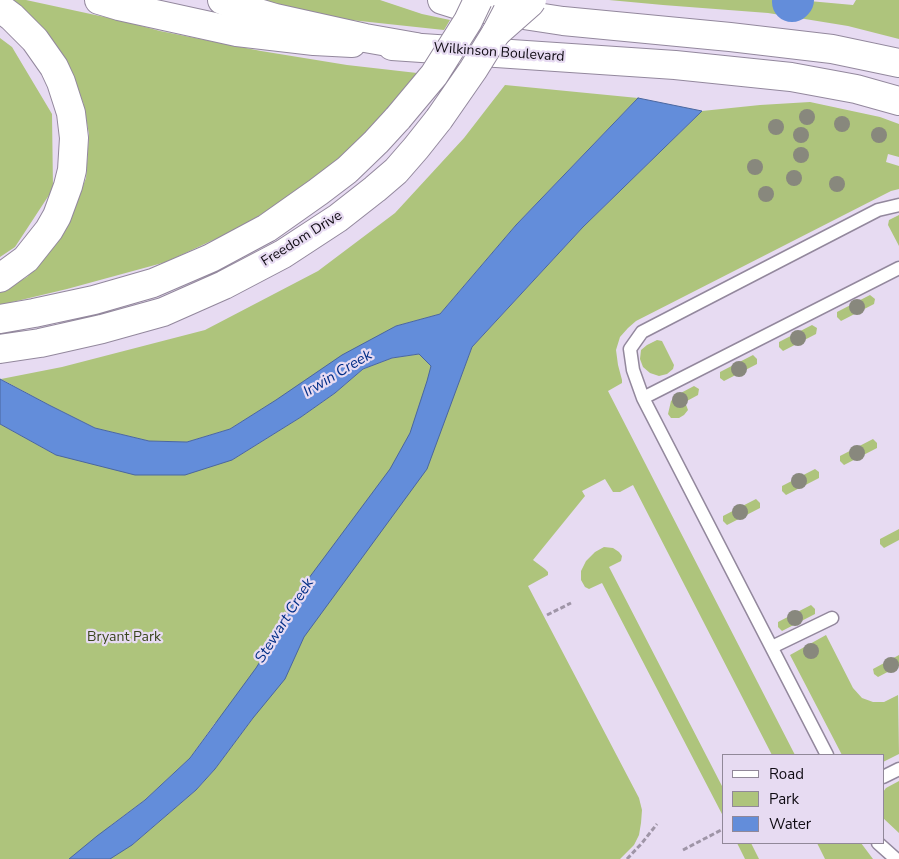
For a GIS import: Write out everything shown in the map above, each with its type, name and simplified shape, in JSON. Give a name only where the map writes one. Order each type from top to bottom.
[{"type":"main road","name":"Wilkinson Boulevard","points":[[99,0],[237,32],[314,41],[675,65],[791,77],[856,89],[899,101]]},
{"type":"main road","points":[[222,0],[275,18],[416,47]]},
{"type":"main road","points":[[442,0],[563,21],[832,48],[899,63]]},
{"type":"main road","name":"Freedom Drive","points":[[0,318],[34,313],[152,283],[211,258],[267,228],[347,170],[376,142],[434,75],[468,21],[478,0]]},
{"type":"main road","name":"Freedom Drive","points":[[0,350],[102,330],[163,312],[224,285],[283,254],[338,218],[396,171],[439,120],[473,70],[514,0]]},
{"type":"main road","points":[[496,33],[532,0]]},
{"type":"main road","points":[[0,8],[35,40],[54,67],[61,82],[70,113],[74,138],[72,170],[57,216],[49,230],[26,259],[0,278]]},
{"type":"lane","points":[[826,754],[644,398],[633,370],[630,349],[642,332],[878,210],[899,205]]},
{"type":"lane","points":[[644,398],[899,268]]},
{"type":"lane","points":[[772,648],[832,618]]},
{"type":"lane","points":[[884,778],[899,770]]},
{"type":"lane","points":[[879,844],[896,859]]},
{"type":"path","points":[[547,615],[571,603]]},
{"type":"path","points":[[627,859],[657,824]]},
{"type":"path","points":[[683,850],[722,830]]},
{"type":"green space","points":[[12,0],[26,0],[160,31],[261,51],[347,65],[417,73],[377,121],[337,161],[294,194],[239,228],[166,262],[0,305],[0,292],[27,277],[50,251],[69,221],[86,178],[89,134],[83,102],[67,67],[40,25]]},
{"type":"green space","points":[[252,0],[380,0],[422,14],[450,20],[444,30],[332,18]]},
{"type":"green space","points":[[609,0],[798,0],[853,5],[856,0],[899,0],[899,39],[848,26],[768,13]]},
{"type":"green space","points":[[0,38],[12,47],[52,114],[53,189],[15,247],[0,257]]},
{"type":"green space","points":[[505,85],[638,98],[516,225],[440,314],[396,326],[230,429],[187,442],[149,441],[95,428],[1,379],[62,367],[205,330],[318,271],[395,213],[464,138]]},
{"type":"green space","name":"Bryant Park","points":[[810,102],[880,117],[899,124],[899,157],[888,154],[886,162],[899,166],[899,189],[891,191],[636,321],[620,337],[616,350],[622,383],[608,391],[794,754],[771,754],[633,485],[620,492],[613,492],[605,479],[582,491],[585,496],[533,560],[548,572],[548,575],[528,586],[639,798],[642,810],[639,835],[634,845],[620,859],[0,859],[0,424],[56,455],[232,460],[301,417],[335,393],[363,369],[392,358],[419,354],[455,391],[472,347],[583,227],[702,111]],"holes":[[[253,718],[215,769],[196,790],[132,845],[110,826],[145,800],[190,758],[215,723]]]},
{"type":"green space","points":[[899,215],[899,246],[888,225],[889,220]]},
{"type":"green space","points":[[870,295],[875,299],[874,304],[841,321],[837,317],[837,312]]},
{"type":"green space","points":[[812,325],[817,328],[816,334],[783,351],[779,347],[779,342]]},
{"type":"green space","points":[[657,340],[662,341],[674,365],[673,369],[667,374],[659,376],[650,373],[643,367],[640,359],[641,350]]},
{"type":"green space","points":[[753,355],[757,359],[757,364],[724,381],[720,378],[720,372]]},
{"type":"green space","points":[[694,386],[699,389],[698,395],[685,402],[688,410],[679,418],[671,418],[668,414],[671,401],[677,395]]},
{"type":"green space","points":[[873,439],[877,443],[877,448],[844,465],[840,461],[840,456]]},
{"type":"green space","points":[[815,469],[819,472],[819,478],[786,495],[782,491],[782,486]]},
{"type":"green space","points":[[756,499],[760,503],[760,508],[727,525],[723,521],[723,516]]},
{"type":"green space","points":[[899,529],[899,540],[884,548],[880,544],[880,539]]},
{"type":"green space","points":[[604,547],[613,548],[622,556],[621,561],[609,567],[722,786],[722,814],[602,583],[589,589],[585,587],[581,580],[581,571],[586,561],[595,552]]},
{"type":"green space","points":[[811,605],[815,609],[815,614],[782,631],[778,627],[778,622]]},
{"type":"green space","points":[[826,635],[853,688],[862,698],[873,702],[884,702],[898,695],[899,754],[884,762],[884,754],[841,754],[790,655]]},
{"type":"green space","points":[[899,655],[899,666],[878,677],[874,674],[873,669]]},
{"type":"green space","points":[[899,781],[899,833],[884,819],[884,791]]},
{"type":"green space","points":[[738,844],[752,844],[759,859],[745,859]]},
{"type":"green space","points":[[818,844],[862,844],[873,859],[825,859]]},
{"type":"water","points":[[638,98],[702,111],[583,227],[472,347],[427,469],[304,637],[285,679],[215,769],[196,790],[132,845],[110,859],[69,859],[145,800],[190,758],[256,668],[280,630],[297,594],[390,469],[410,433],[431,366],[419,354],[392,358],[363,369],[335,393],[301,417],[232,460],[185,475],[135,475],[56,455],[0,424],[0,379],[95,428],[149,441],[187,442],[230,429],[342,355],[396,326],[440,314],[516,225]]},
{"type":"water label","name":"Irwin Creek","points":[[338,374]]},
{"type":"water label","name":"Stewart Creek","points":[[285,621]]}]
